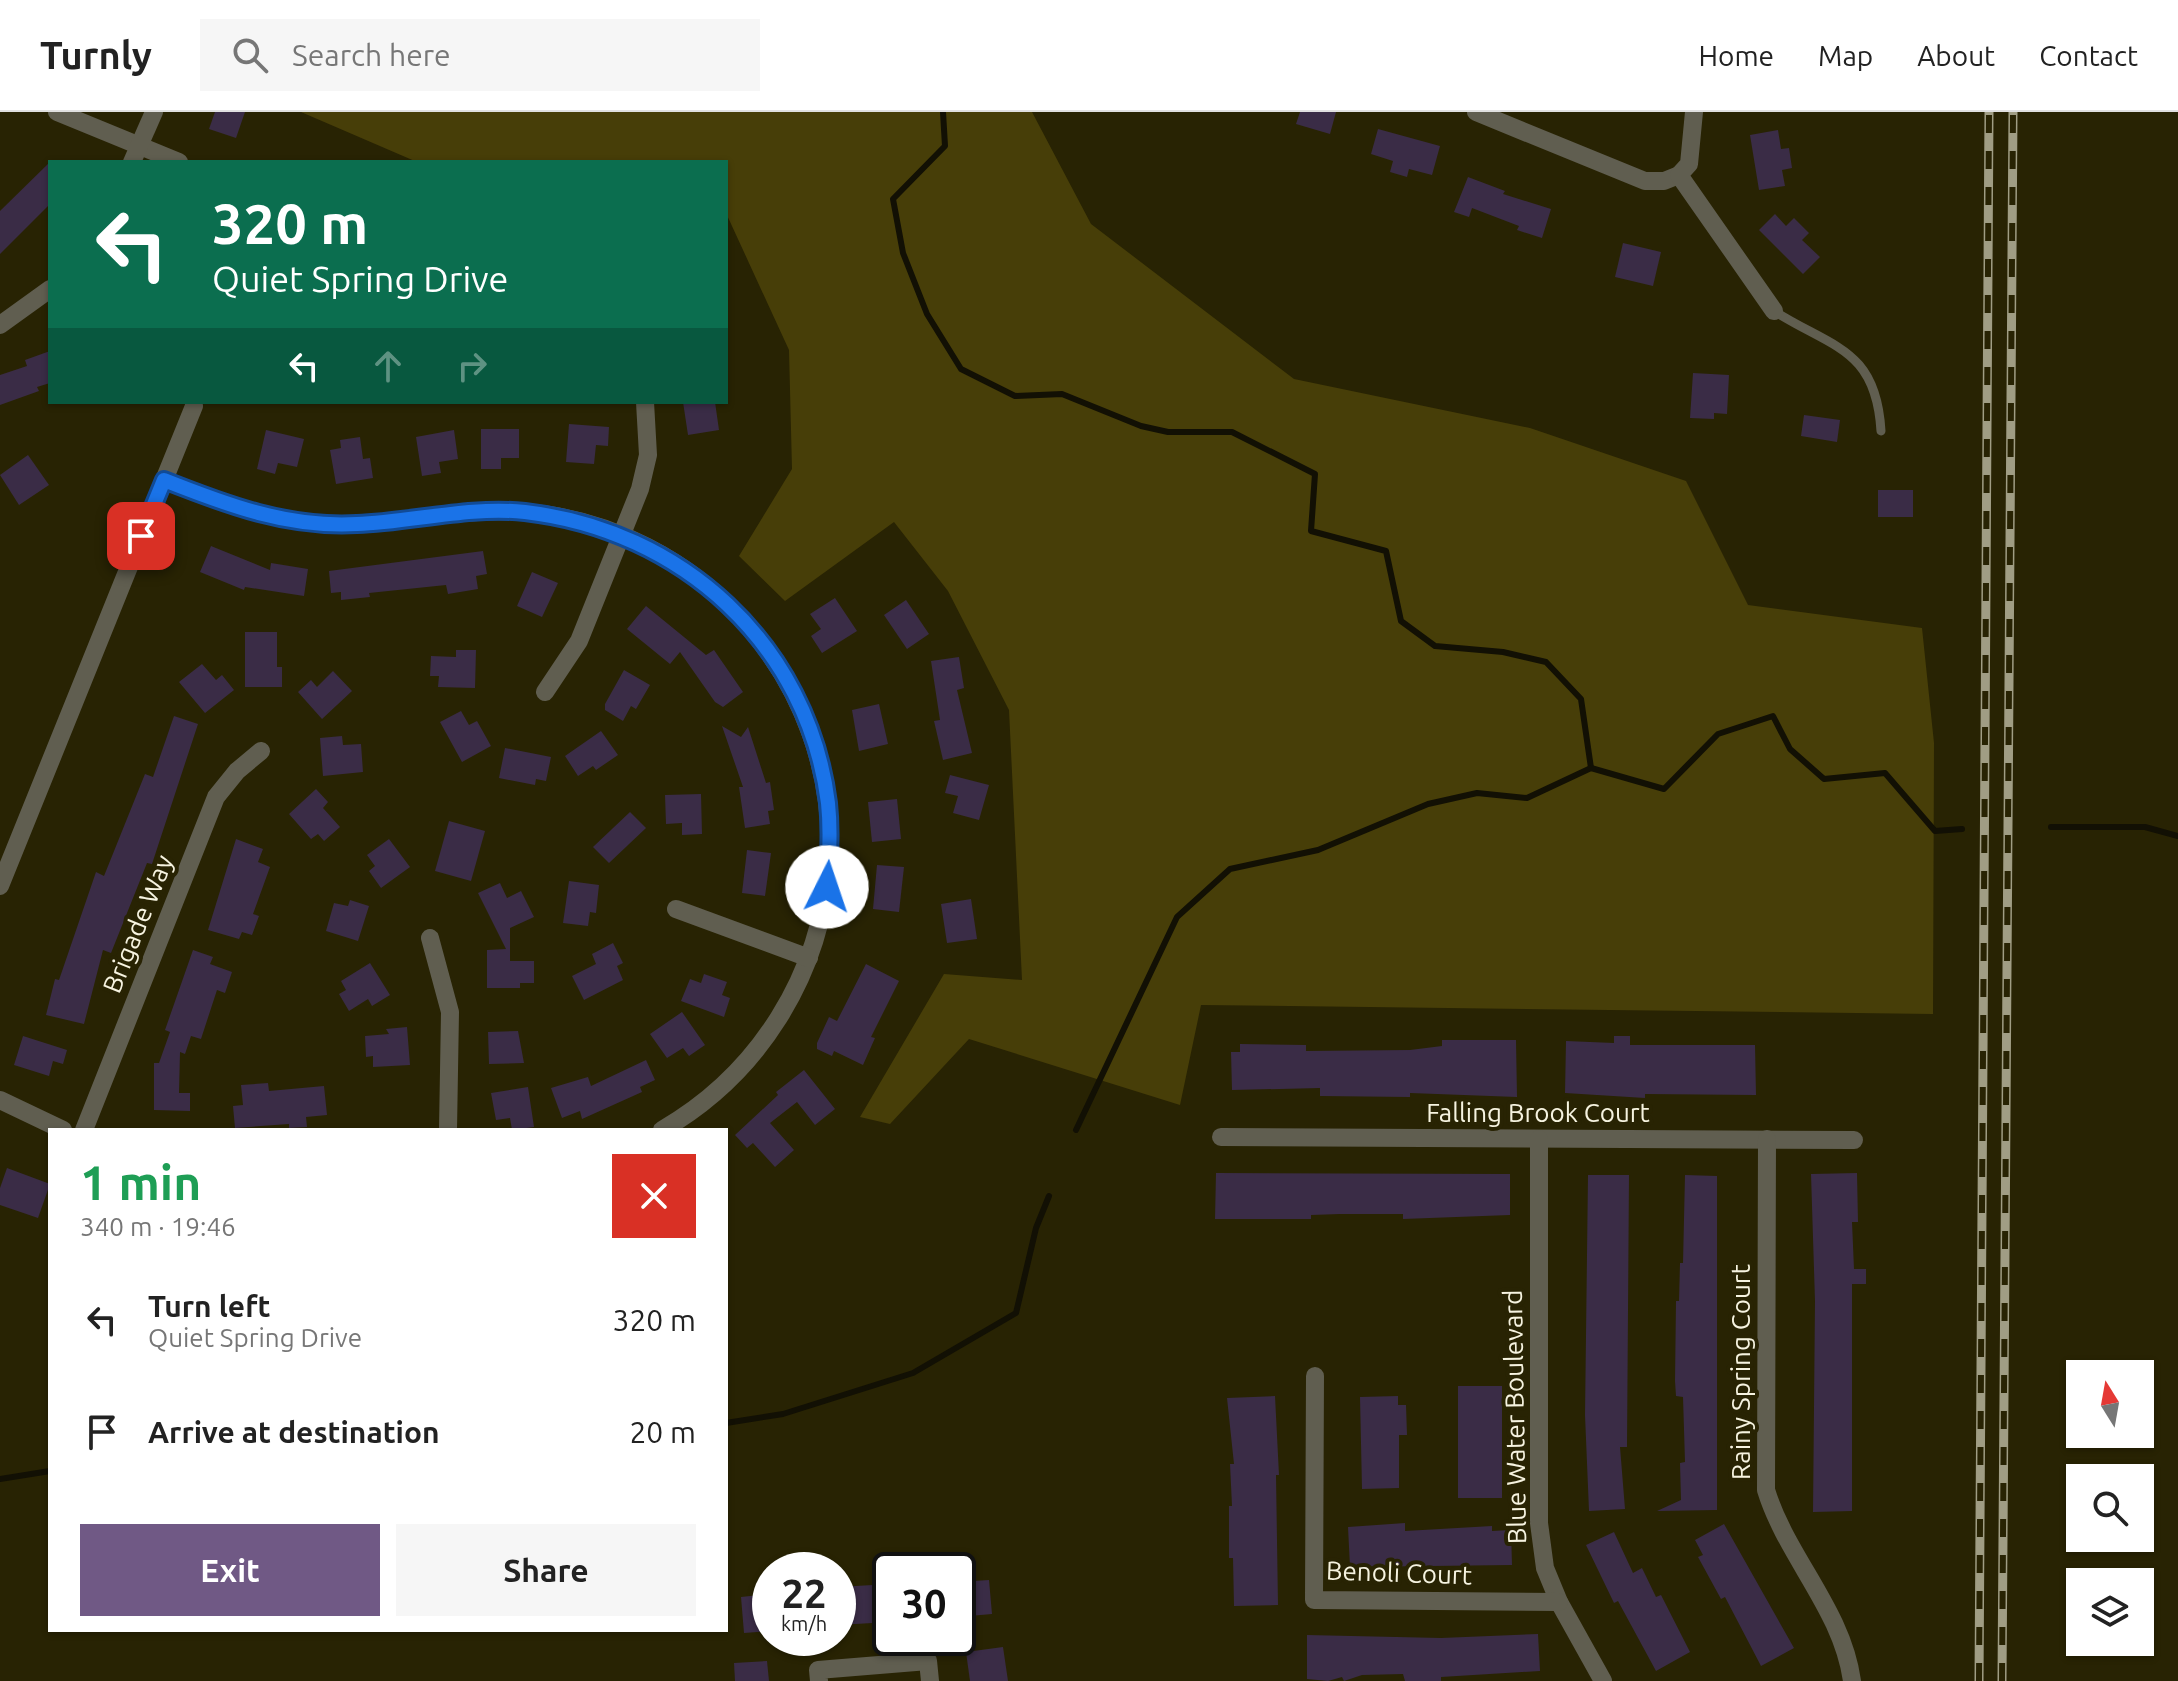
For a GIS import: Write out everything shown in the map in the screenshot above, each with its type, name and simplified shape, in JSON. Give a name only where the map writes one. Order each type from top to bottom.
[{"type":"street","points":[[57,112],[136,154],[168,160]]},
{"type":"street","points":[[136,154],[154,112]]},
{"type":"street","points":[[1476,112],[1645,181],[1664,181],[1679,175],[1689,164],[1694,112]]},
{"type":"street","points":[[1679,175],[1774,311]]},
{"type":"street","points":[[0,325],[48,290]]},
{"type":"street","points":[[545,692],[579,641],[640,489],[648,455],[645,404]]},
{"type":"street","points":[[0,886],[194,406]]},
{"type":"street","points":[[164,480],[225,505],[312,523],[355,524],[473,512],[521,512],[565,518],[622,535],[683,567],[729,603],[766,646],[800,704],[822,770],[830,846],[827,887],[809,958],[796,989],[758,1049],[715,1094],[665,1128]]},
{"type":"street","name":"Brigade Way","points":[[85,1128],[216,797],[237,771],[261,751]]},
{"type":"street","points":[[676,909],[809,958]]},
{"type":"street","points":[[430,938],[450,1012],[448,1128]]},
{"type":"street","points":[[0,1100],[59,1128]]},
{"type":"street","name":"Falling Brook Court","points":[[1221,1137],[1854,1140]]},
{"type":"street","name":"Blue Water Boulevard","points":[[1539,1139],[1539,1523],[1545,1568],[1559,1602],[1603,1681]]},
{"type":"street","name":"Rainy Spring Court","points":[[1767,1139],[1766,1490],[1773,1511],[1833,1618],[1848,1657],[1852,1681]]},
{"type":"street","name":"Benoli Court","points":[[1315,1376],[1314,1600],[1559,1602]]},
{"type":"street","points":[[819,1681],[818,1670],[928,1661],[930,1681]]},
{"type":"lane","points":[[1774,311],[1843,348],[1873,384],[1881,431]]},
{"type":"shaded area","points":[[301,112],[1032,112],[1091,224],[1294,379],[1530,428],[1686,481],[1748,605],[1922,628],[1934,743],[1933,1014],[1201,1005],[1180,1105],[969,1039],[890,1124],[860,1117],[944,974],[1022,980],[1009,710],[948,591],[894,522],[785,601],[739,556],[792,469],[789,350],[728,217],[728,160],[412,160]]},
{"type":"building","points":[[215,112],[245,112],[236,138],[209,129]]},
{"type":"building","points":[[1300,112],[1336,112],[1330,134],[1296,124]]},
{"type":"building","points":[[1378,129],[1440,146],[1432,175],[1409,169],[1407,177],[1390,172],[1393,161],[1371,154]]},
{"type":"building","points":[[1778,130],[1781,149],[1789,148],[1792,168],[1782,170],[1785,186],[1759,190],[1750,135]]},
{"type":"building","points":[[48,164],[48,206],[0,254],[0,211]]},
{"type":"building","points":[[1468,177],[1505,191],[1503,194],[1551,209],[1542,238],[1517,230],[1519,226],[1472,208],[1469,217],[1454,212]]},
{"type":"building","points":[[1775,214],[1786,226],[1794,218],[1809,233],[1802,240],[1820,257],[1803,274],[1759,230]]},
{"type":"building","points":[[1623,243],[1661,252],[1653,286],[1615,277]]},
{"type":"building","points":[[48,352],[48,384],[37,387],[39,391],[0,405],[0,375],[27,366],[25,360]]},
{"type":"building","points":[[1693,373],[1729,375],[1727,414],[1714,413],[1714,419],[1690,418]]},
{"type":"building","points":[[683,404],[715,404],[719,430],[688,435]]},
{"type":"building","points":[[1804,415],[1840,420],[1837,442],[1801,436]]},
{"type":"building","points":[[569,424],[609,427],[608,446],[596,445],[594,464],[566,462]]},
{"type":"building","points":[[481,429],[519,429],[519,458],[501,458],[501,469],[481,469]]},
{"type":"building","points":[[266,430],[304,439],[297,467],[278,463],[275,474],[257,469]]},
{"type":"building","points":[[454,430],[458,459],[439,462],[441,473],[422,476],[416,437]]},
{"type":"building","points":[[360,437],[363,459],[370,458],[373,478],[336,484],[330,450],[341,448],[340,440]]},
{"type":"building","points":[[28,455],[49,485],[19,505],[0,475]]},
{"type":"building","points":[[1878,490],[1913,490],[1913,517],[1878,517]]},
{"type":"building","points":[[211,546],[270,570],[271,563],[308,569],[304,596],[245,587],[244,590],[200,572]]},
{"type":"building","points":[[483,551],[487,574],[476,576],[478,589],[448,594],[446,585],[369,593],[370,597],[341,600],[341,592],[331,593],[329,571]]},
{"type":"building","points":[[532,572],[558,583],[542,617],[517,606]]},
{"type":"building","points":[[835,598],[857,631],[822,653],[811,636],[821,629],[810,614]]},
{"type":"building","points":[[906,600],[929,634],[907,649],[884,615]]},
{"type":"building","points":[[646,606],[706,655],[714,650],[743,692],[723,707],[715,702],[680,652],[670,664],[627,629]]},
{"type":"building","points":[[245,632],[277,632],[277,667],[282,667],[282,687],[245,687]]},
{"type":"building","points":[[456,650],[476,650],[475,688],[438,687],[439,676],[430,676],[431,656],[456,657]]},
{"type":"building","points":[[959,657],[964,688],[957,690],[972,753],[943,760],[934,721],[940,720],[931,661]]},
{"type":"building","points":[[202,664],[216,680],[222,675],[234,690],[205,713],[179,682]]},
{"type":"building","points":[[624,670],[650,685],[636,709],[631,706],[623,721],[605,710],[605,704]]},
{"type":"building","points":[[333,671],[352,691],[322,719],[298,692],[311,680],[317,687]]},
{"type":"building","points":[[879,704],[888,744],[859,751],[852,710]]},
{"type":"building","points":[[461,711],[469,725],[477,721],[491,746],[462,762],[440,722]]},
{"type":"building","points":[[174,716],[198,724],[152,864],[147,863],[111,953],[103,950],[84,1024],[46,1015],[55,979],[59,980],[96,872],[104,876],[145,774],[153,777]]},
{"type":"building","points":[[722,726],[741,737],[748,727],[766,783],[770,782],[774,810],[768,811],[770,824],[745,828],[739,787],[743,787]]},
{"type":"building","points":[[601,731],[618,755],[596,770],[593,766],[578,776],[565,756]]},
{"type":"building","points":[[342,736],[343,745],[361,744],[363,772],[323,776],[320,738]]},
{"type":"building","points":[[505,748],[551,757],[546,781],[536,779],[535,785],[499,778]]},
{"type":"building","points":[[950,775],[989,785],[979,820],[953,813],[958,796],[945,793]]},
{"type":"building","points":[[316,789],[328,802],[323,808],[340,827],[324,841],[318,834],[311,839],[289,814]]},
{"type":"building","points":[[701,794],[702,834],[682,835],[682,823],[666,824],[665,795]]},
{"type":"building","points":[[897,799],[901,839],[872,842],[868,802]]},
{"type":"building","points":[[630,812],[646,828],[609,863],[593,847]]},
{"type":"building","points":[[449,821],[485,831],[471,881],[435,871]]},
{"type":"building","points":[[236,839],[263,849],[258,862],[270,867],[253,914],[259,916],[252,935],[242,932],[239,939],[208,930]]},
{"type":"building","points":[[389,839],[410,867],[381,888],[369,871],[375,866],[367,855]]},
{"type":"building","points":[[747,850],[771,853],[765,896],[742,893]]},
{"type":"building","points":[[877,865],[904,867],[899,912],[873,909]]},
{"type":"building","points":[[569,881],[599,885],[596,913],[590,912],[588,926],[563,923]]},
{"type":"building","points":[[500,883],[507,898],[521,891],[534,917],[510,928],[510,961],[534,961],[534,983],[520,983],[520,988],[487,988],[487,950],[506,949],[478,893]]},
{"type":"building","points":[[971,899],[977,939],[947,943],[941,904]]},
{"type":"building","points":[[350,900],[369,906],[358,941],[326,931],[334,903],[348,906]]},
{"type":"building","points":[[613,943],[623,963],[617,966],[623,980],[584,1000],[572,976],[596,964],[592,954]]},
{"type":"building","points":[[193,950],[213,957],[210,964],[232,972],[225,993],[217,990],[201,1039],[191,1036],[185,1054],[180,1052],[179,1093],[190,1093],[190,1111],[154,1110],[154,1063],[159,1063],[170,1032],[165,1030]]},
{"type":"building","points":[[370,963],[390,995],[372,1006],[368,999],[349,1011],[339,994],[346,990],[341,981]]},
{"type":"building","points":[[866,964],[899,981],[871,1037],[875,1038],[863,1065],[834,1051],[832,1056],[817,1049],[817,1043],[829,1017],[837,1021]]},
{"type":"building","points":[[704,974],[727,982],[722,995],[730,998],[724,1017],[681,1001],[690,979],[701,983]]},
{"type":"building","points":[[682,1012],[705,1045],[689,1056],[683,1048],[667,1058],[650,1034]]},
{"type":"building","points":[[407,1027],[410,1065],[373,1067],[373,1056],[366,1057],[365,1036],[389,1034],[386,1029]]},
{"type":"building","points":[[518,1031],[524,1063],[489,1064],[488,1032]]},
{"type":"building","points":[[23,1036],[67,1050],[63,1064],[53,1061],[49,1076],[14,1065]]},
{"type":"building","points":[[1614,1036],[1630,1036],[1630,1045],[1755,1045],[1756,1095],[1645,1094],[1645,1098],[1565,1093],[1566,1041],[1614,1043]]},
{"type":"building","points":[[1442,1040],[1516,1040],[1517,1097],[1410,1093],[1410,1097],[1320,1096],[1320,1088],[1232,1090],[1231,1052],[1240,1052],[1240,1044],[1306,1045],[1306,1051],[1410,1050],[1442,1046]]},
{"type":"building","points":[[646,1060],[655,1080],[640,1087],[642,1092],[582,1119],[580,1111],[562,1118],[551,1088],[588,1077],[591,1086]]},
{"type":"building","points":[[804,1070],[835,1109],[815,1125],[797,1102],[770,1123],[794,1150],[775,1167],[753,1143],[747,1148],[735,1135],[778,1095],[776,1092]]},
{"type":"building","points":[[268,1083],[269,1091],[324,1086],[327,1115],[306,1117],[307,1127],[289,1128],[289,1124],[235,1128],[233,1106],[243,1105],[241,1085]]},
{"type":"building","points":[[528,1087],[534,1127],[512,1128],[510,1118],[496,1120],[491,1093]]},
{"type":"building","points":[[7,1168],[48,1183],[38,1218],[0,1205],[0,1188]]},
{"type":"building","points":[[1216,1173],[1510,1174],[1510,1215],[1403,1219],[1403,1214],[1340,1214],[1311,1215],[1311,1219],[1215,1219]]},
{"type":"building","points":[[1857,1173],[1858,1222],[1852,1222],[1854,1269],[1866,1269],[1866,1284],[1852,1284],[1852,1511],[1813,1512],[1815,1301],[1811,1174]]},
{"type":"building","points":[[1588,1175],[1629,1175],[1627,1447],[1620,1447],[1625,1509],[1589,1511],[1585,1415]]},
{"type":"building","points":[[1685,1175],[1717,1176],[1717,1510],[1657,1511],[1681,1500],[1680,1463],[1685,1462],[1683,1397],[1676,1396],[1675,1381],[1676,1301],[1679,1301],[1680,1263],[1683,1263]]},
{"type":"building","points":[[1458,1386],[1502,1386],[1502,1498],[1458,1498]]},
{"type":"building","points":[[1275,1396],[1279,1475],[1276,1475],[1278,1605],[1234,1606],[1233,1558],[1229,1558],[1229,1506],[1232,1506],[1230,1464],[1234,1464],[1227,1398]]},
{"type":"building","points":[[1398,1396],[1398,1405],[1406,1405],[1407,1435],[1399,1435],[1399,1488],[1362,1489],[1360,1397]]},
{"type":"building","points":[[1405,1523],[1405,1531],[1492,1526],[1492,1531],[1511,1530],[1512,1565],[1350,1567],[1348,1527]]},
{"type":"building","points":[[1724,1524],[1794,1648],[1761,1666],[1725,1597],[1721,1599],[1698,1557],[1703,1555],[1695,1540]]},
{"type":"building","points":[[1614,1532],[1633,1573],[1642,1568],[1656,1597],[1661,1595],[1690,1652],[1656,1671],[1618,1601],[1614,1603],[1586,1545]]},
{"type":"building","points":[[989,1580],[992,1614],[976,1615],[976,1581]]},
{"type":"building","points":[[872,1585],[872,1623],[856,1624],[856,1586]]},
{"type":"building","points":[[752,1596],[752,1632],[744,1633],[741,1597]]},
{"type":"building","points":[[1538,1634],[1540,1671],[1441,1677],[1441,1681],[1405,1681],[1403,1674],[1362,1675],[1344,1681],[1342,1677],[1328,1681],[1307,1679],[1307,1635],[1441,1638]]},
{"type":"building","points":[[1003,1647],[1008,1681],[970,1681],[967,1656],[976,1656],[976,1651]]},
{"type":"building","points":[[767,1661],[769,1681],[735,1681],[734,1663]]},
{"type":"waterway","points":[[943,112],[945,146],[893,199],[903,253],[927,314],[961,369],[1015,396],[1062,394],[1141,426],[1168,432],[1232,432],[1315,474],[1311,531],[1386,551],[1401,621],[1435,646],[1503,652],[1546,662],[1581,699],[1591,768]]},
{"type":"waterway","points":[[1076,1130],[1177,917],[1230,869],[1318,850],[1428,804],[1477,793],[1527,798],[1591,768],[1664,789],[1718,734],[1773,716],[1790,749],[1824,779],[1885,773],[1935,831],[1962,829]]},
{"type":"waterway","points":[[2051,827],[2145,827],[2178,836]]},
{"type":"waterway","points":[[728,1423],[783,1414],[913,1373],[1016,1313],[1036,1228],[1049,1196]]},
{"type":"waterway","points":[[0,1479],[48,1471]]},
{"type":"railway","points":[[1979,1681],[1989,112]]},
{"type":"railway","points":[[2002,1681],[2013,112]]},
{"type":"route","points":[[141,536],[164,480],[225,505],[312,523],[355,524],[473,512],[521,512],[595,525],[652,549],[683,567],[729,603],[766,646],[800,704],[813,737],[828,804],[830,846],[827,887]]}]
